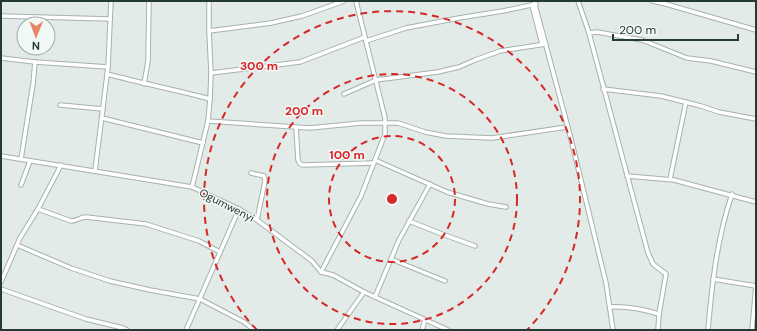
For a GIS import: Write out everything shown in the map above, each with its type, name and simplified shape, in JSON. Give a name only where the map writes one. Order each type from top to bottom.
[{"type":"street","points":[[95,171],[108,67],[111,1]]},
{"type":"street","points":[[144,84],[148,61],[149,1]]},
{"type":"street","points":[[192,187],[208,122],[211,73],[208,31],[209,1]]},
{"type":"street","points":[[208,31],[271,23],[302,16],[344,1]]},
{"type":"street","points":[[321,272],[361,196],[385,134],[386,123],[356,1]]},
{"type":"street","points":[[578,1],[589,33],[603,89],[615,126],[648,253],[653,264],[666,274],[659,314],[658,330]]},
{"type":"street","points":[[652,1],[756,30]]},
{"type":"street","points":[[366,42],[406,28],[503,11],[534,3],[606,283],[613,330]]},
{"type":"street","points":[[1,16],[110,19]]},
{"type":"street","points":[[589,33],[597,32],[642,40],[687,58],[711,60],[756,72]]},
{"type":"street","points":[[211,73],[300,62],[365,37]]},
{"type":"street","points":[[344,94],[376,80],[438,72],[459,67],[500,51],[544,44]]},
{"type":"street","points":[[1,58],[108,67]]},
{"type":"street","points":[[21,159],[35,62]]},
{"type":"street","points":[[107,74],[210,99]]},
{"type":"street","points":[[603,89],[661,96],[719,112],[756,119]]},
{"type":"street","points":[[670,179],[686,102]]},
{"type":"street","points":[[60,105],[103,109]]},
{"type":"street","points":[[102,118],[203,142]]},
{"type":"street","points":[[208,122],[322,128],[360,123],[398,123],[425,132],[446,136],[492,138],[567,127]]},
{"type":"street","points":[[296,127],[298,160],[300,164],[374,162],[430,184],[446,192],[488,204],[506,207]]},
{"type":"street","name":"Ogumwenyi","points":[[1,156],[192,187],[239,209],[257,220],[312,261],[321,272],[333,275],[364,292],[448,330]]},
{"type":"street","points":[[21,185],[27,165],[30,161]]},
{"type":"street","points":[[1,282],[17,245],[38,210],[61,165]]},
{"type":"street","points":[[251,173],[264,176],[266,181],[257,220]]},
{"type":"street","points":[[627,176],[670,179],[756,200]]},
{"type":"street","points":[[375,297],[409,220],[430,184]]},
{"type":"street","points":[[708,330],[712,279],[725,214],[732,194]]},
{"type":"street","points":[[186,330],[239,209]]},
{"type":"street","points":[[38,210],[71,221],[76,221],[80,217],[86,216],[146,224],[199,241],[220,252]]},
{"type":"street","points":[[409,220],[475,246]]},
{"type":"street","points":[[17,245],[71,268],[110,281],[200,299],[244,322],[254,330]]},
{"type":"street","points":[[391,259],[445,281]]},
{"type":"street","points":[[712,279],[756,285],[752,330]]},
{"type":"street","points":[[1,288],[86,320],[128,330]]},
{"type":"street","points":[[337,330],[364,292]]},
{"type":"street","points":[[610,307],[624,306],[659,314]]},
{"type":"street","points":[[422,330],[425,320]]}]
